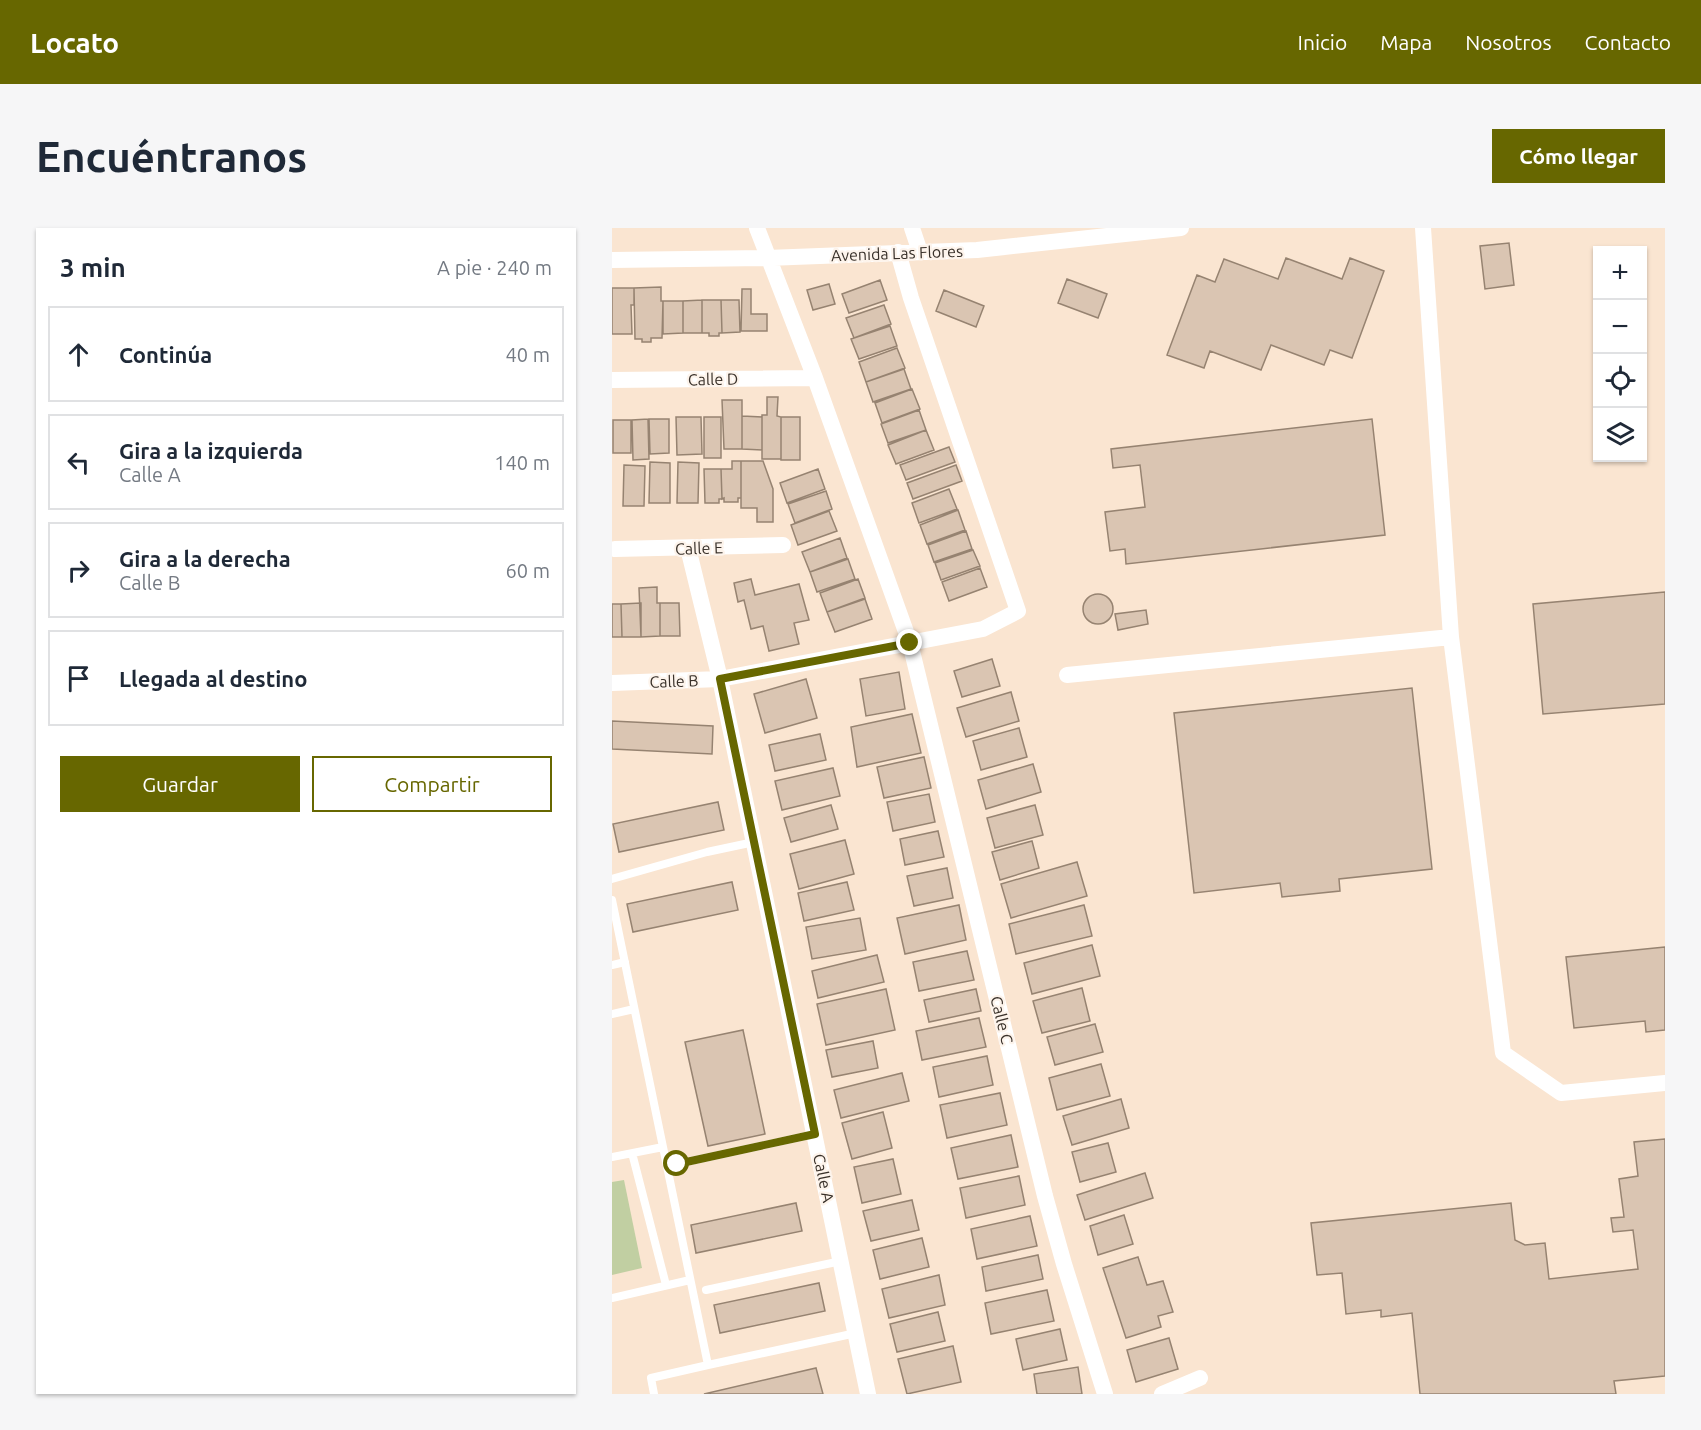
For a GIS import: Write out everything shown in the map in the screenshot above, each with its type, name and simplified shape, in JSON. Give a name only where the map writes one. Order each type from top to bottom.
[{"type":"street","name":"Calle C","points":[[757,228],[815,378],[910,643],[1045,1196],[1064,1264],[1106,1394]]},
{"type":"street","points":[[912,228],[920,252]]},
{"type":"street","name":"Avenida Las Flores","points":[[612,260],[767,258],[977,250],[1181,228]]},
{"type":"street","points":[[1423,228],[1451,637],[1503,1053],[1561,1093],[1665,1083]]},
{"type":"street","name":"Calle B","points":[[612,683],[720,679],[983,629],[1018,611],[911,298],[898,252]]},
{"type":"street","name":"Calle D","points":[[612,380],[815,378]]},
{"type":"street","name":"Calle E","points":[[615,549],[783,545]]},
{"type":"street","name":"Calle A","points":[[688,548],[720,679],[868,1394]]},
{"type":"street","points":[[1067,675],[1451,637]]},
{"type":"street","points":[[1162,1394],[1200,1378]]},
{"type":"lane","points":[[612,879],[708,852],[754,842]]},
{"type":"lane","points":[[612,900],[708,1365]]},
{"type":"lane","points":[[612,964],[625,962]]},
{"type":"lane","points":[[612,1014],[634,1009]]},
{"type":"lane","points":[[677,1164],[815,1134]]},
{"type":"lane","points":[[612,1157],[663,1147]]},
{"type":"lane","points":[[632,1153],[666,1285]]},
{"type":"lane","points":[[706,1290],[841,1261]]},
{"type":"lane","points":[[612,1298],[690,1280]]},
{"type":"lane","points":[[654,1394],[651,1378],[856,1333]]},
{"type":"green space","points":[[624,1180],[642,1268],[612,1275],[612,1182]]},
{"type":"building","points":[[1509,243],[1514,285],[1485,289],[1480,246]]},
{"type":"building","points":[[1286,258],[1342,279],[1350,258],[1384,271],[1352,358],[1330,350],[1324,365],[1271,345],[1261,370],[1210,351],[1204,368],[1167,355],[1197,275],[1215,282],[1224,259],[1278,279]]},
{"type":"building","points":[[1067,279],[1107,294],[1098,318],[1058,303]]},
{"type":"building","points":[[880,280],[887,300],[849,313],[842,294]]},
{"type":"building","points":[[829,284],[835,304],[813,310],[807,290]]},
{"type":"building","points":[[661,287],[662,338],[651,338],[651,342],[642,342],[642,339],[635,339],[634,288]]},
{"type":"building","points":[[612,288],[634,288],[634,305],[631,305],[632,334],[612,334]]},
{"type":"building","points":[[742,289],[751,289],[751,314],[767,314],[767,331],[741,331]]},
{"type":"building","points":[[944,290],[984,306],[976,327],[936,311]]},
{"type":"building","points":[[702,300],[702,333],[683,333],[683,301]]},
{"type":"building","points":[[702,300],[721,300],[722,333],[719,333],[719,336],[702,333]]},
{"type":"building","points":[[721,300],[739,300],[740,332],[722,333]]},
{"type":"building","points":[[663,301],[683,301],[683,333],[663,334]]},
{"type":"building","points":[[884,305],[891,324],[854,338],[846,318]]},
{"type":"building","points":[[890,326],[897,346],[859,359],[851,339]]},
{"type":"building","points":[[897,348],[905,368],[866,382],[859,362]]},
{"type":"building","points":[[904,369],[911,389],[873,402],[866,382]]},
{"type":"building","points":[[912,389],[920,409],[882,423],[875,403]]},
{"type":"building","points":[[767,397],[778,397],[777,416],[781,417],[781,459],[762,459],[762,415],[767,415]]},
{"type":"building","points":[[722,400],[742,400],[742,449],[724,449]]},
{"type":"building","points":[[919,410],[926,430],[888,443],[881,424]]},
{"type":"building","points":[[742,416],[762,417],[762,450],[742,449]]},
{"type":"building","points":[[676,417],[701,417],[702,454],[677,455]]},
{"type":"building","points":[[704,417],[721,417],[721,458],[704,458]]},
{"type":"building","points":[[781,417],[800,417],[800,460],[781,460]]},
{"type":"building","points":[[648,419],[649,459],[633,460],[632,420]]},
{"type":"building","points":[[649,419],[669,419],[669,453],[650,454]]},
{"type":"building","points":[[1372,419],[1385,535],[1126,564],[1125,549],[1110,551],[1105,512],[1145,507],[1140,465],[1113,468],[1111,449]]},
{"type":"building","points":[[613,420],[631,420],[631,453],[613,453]]},
{"type":"building","points":[[926,430],[934,450],[896,464],[888,445]]},
{"type":"building","points":[[949,447],[955,462],[906,480],[900,465]]},
{"type":"building","points":[[732,461],[741,461],[741,498],[738,498],[738,502],[724,502],[721,469],[732,469]]},
{"type":"building","points":[[741,461],[763,461],[773,489],[773,522],[757,522],[757,508],[741,508]]},
{"type":"building","points":[[650,462],[670,463],[670,503],[649,503]]},
{"type":"building","points":[[678,462],[699,463],[698,503],[677,503]]},
{"type":"building","points":[[624,465],[645,466],[644,506],[623,506]]},
{"type":"building","points":[[956,465],[962,481],[913,499],[907,483]]},
{"type":"building","points":[[704,469],[721,469],[722,499],[719,499],[719,503],[705,503]]},
{"type":"building","points":[[818,469],[825,489],[787,503],[780,483]]},
{"type":"building","points":[[949,489],[957,509],[919,523],[912,503]]},
{"type":"building","points":[[826,491],[832,509],[795,523],[788,504]]},
{"type":"building","points":[[958,510],[965,530],[927,544],[920,525]]},
{"type":"building","points":[[829,511],[837,531],[798,545],[791,525]]},
{"type":"building","points":[[966,531],[972,549],[934,562],[928,545]]},
{"type":"building","points":[[840,538],[847,558],[810,572],[802,552]]},
{"type":"building","points":[[973,550],[980,566],[941,580],[935,563]]},
{"type":"building","points":[[848,559],[855,579],[817,592],[810,572]]},
{"type":"building","points":[[980,568],[987,587],[949,601],[942,582]]},
{"type":"building","points":[[751,579],[755,595],[799,584],[809,620],[794,623],[799,644],[769,651],[763,626],[751,629],[744,600],[738,602],[734,583]]},
{"type":"building","points":[[858,579],[865,598],[827,612],[820,593]]},
{"type":"building","points":[[657,587],[657,603],[660,603],[660,636],[641,637],[639,588]]},
{"type":"building","points":[[1665,592],[1665,704],[1543,714],[1533,604]]},
{"type":"building","points":[[1098,594],[1109,598],[1113,609],[1109,620],[1098,624],[1087,620],[1083,609],[1087,598]]},
{"type":"building","points":[[865,599],[872,619],[835,632],[827,612]]},
{"type":"building","points":[[641,603],[641,637],[622,637],[621,604]]},
{"type":"building","points":[[660,603],[679,603],[680,636],[660,636]]},
{"type":"building","points":[[612,604],[621,604],[622,637],[612,637]]},
{"type":"building","points":[[1146,610],[1148,624],[1118,630],[1115,614]]},
{"type":"building","points":[[992,659],[1000,686],[962,697],[954,671]]},
{"type":"building","points":[[899,672],[905,709],[866,716],[860,679]]},
{"type":"building","points":[[806,679],[817,718],[765,733],[754,694]]},
{"type":"building","points":[[1412,688],[1432,869],[1339,879],[1340,891],[1282,897],[1280,883],[1194,893],[1174,713]]},
{"type":"building","points":[[1011,692],[1019,721],[966,737],[957,708]]},
{"type":"building","points":[[912,714],[921,753],[857,767],[851,727]]},
{"type":"building","points":[[612,721],[713,726],[712,754],[612,749]]},
{"type":"building","points":[[1019,728],[1027,757],[981,770],[973,741]]},
{"type":"building","points":[[820,734],[826,760],[775,771],[769,745]]},
{"type":"building","points":[[924,757],[931,788],[884,798],[877,767]]},
{"type":"building","points":[[1033,764],[1041,792],[986,809],[978,780]]},
{"type":"building","points":[[833,768],[840,796],[782,810],[775,781]]},
{"type":"building","points":[[929,794],[935,822],[893,831],[887,802]]},
{"type":"building","points":[[718,802],[724,830],[619,852],[613,824]]},
{"type":"building","points":[[831,805],[838,829],[791,842],[784,818]]},
{"type":"building","points":[[1035,805],[1043,835],[995,848],[987,818]]},
{"type":"building","points":[[938,831],[944,857],[905,865],[900,839]]},
{"type":"building","points":[[845,840],[854,874],[799,889],[790,854]]},
{"type":"building","points":[[1032,841],[1039,868],[1000,880],[992,852]]},
{"type":"building","points":[[1077,862],[1087,896],[1011,918],[1001,884]]},
{"type":"building","points":[[947,868],[953,898],[914,906],[907,876]]},
{"type":"building","points":[[732,882],[738,910],[633,932],[627,904]]},
{"type":"building","points":[[847,882],[854,910],[804,921],[798,893]]},
{"type":"building","points":[[959,905],[966,940],[905,954],[897,918]]},
{"type":"building","points":[[1084,905],[1092,936],[1016,954],[1009,924]]},
{"type":"building","points":[[860,918],[866,950],[812,959],[806,927]]},
{"type":"building","points":[[1092,945],[1100,976],[1032,994],[1024,963]]},
{"type":"building","points":[[1665,947],[1665,1030],[1646,1032],[1645,1021],[1574,1028],[1566,957]]},
{"type":"building","points":[[967,951],[974,980],[919,991],[913,962]]},
{"type":"building","points":[[877,955],[884,982],[818,998],[812,971]]},
{"type":"building","points":[[1082,988],[1090,1021],[1042,1033],[1033,1001]]},
{"type":"building","points":[[886,989],[895,1030],[826,1045],[817,1004]]},
{"type":"building","points":[[976,989],[981,1011],[929,1022],[924,1000]]},
{"type":"building","points":[[979,1018],[986,1047],[922,1060],[916,1031]]},
{"type":"building","points":[[1095,1024],[1103,1052],[1055,1065],[1047,1037]]},
{"type":"building","points":[[743,1030],[765,1134],[708,1146],[685,1042]]},
{"type":"building","points":[[873,1041],[878,1068],[832,1077],[826,1050]]},
{"type":"building","points":[[987,1056],[993,1085],[939,1097],[933,1067]]},
{"type":"building","points":[[1101,1064],[1110,1096],[1057,1110],[1049,1078]]},
{"type":"building","points":[[902,1073],[909,1101],[841,1118],[834,1090]]},
{"type":"building","points":[[1000,1093],[1007,1125],[947,1138],[940,1105]]},
{"type":"building","points":[[1121,1099],[1129,1128],[1072,1145],[1063,1116]]},
{"type":"building","points":[[883,1112],[892,1148],[852,1159],[842,1123]]},
{"type":"building","points":[[1011,1135],[1018,1167],[958,1179],[951,1148]]},
{"type":"building","points":[[1665,1139],[1665,1376],[1614,1381],[1616,1394],[1420,1394],[1412,1313],[1381,1317],[1381,1310],[1346,1314],[1342,1273],[1317,1275],[1311,1223],[1511,1203],[1515,1240],[1525,1245],[1545,1243],[1549,1279],[1638,1269],[1633,1230],[1613,1232],[1611,1218],[1624,1217],[1619,1179],[1638,1176],[1634,1142]]},
{"type":"building","points":[[1108,1143],[1116,1172],[1080,1182],[1072,1152]]},
{"type":"building","points":[[893,1159],[901,1194],[862,1203],[854,1167]]},
{"type":"building","points":[[1145,1173],[1153,1198],[1085,1220],[1077,1195]]},
{"type":"building","points":[[1019,1176],[1025,1205],[966,1218],[960,1188]]},
{"type":"building","points":[[912,1200],[919,1230],[871,1241],[863,1211]]},
{"type":"building","points":[[796,1203],[802,1231],[696,1253],[691,1225]]},
{"type":"building","points":[[1124,1215],[1133,1244],[1098,1255],[1090,1226]]},
{"type":"building","points":[[1030,1216],[1037,1246],[977,1259],[971,1229]]},
{"type":"building","points":[[922,1238],[929,1267],[880,1279],[873,1250]]},
{"type":"building","points":[[1038,1255],[1043,1279],[986,1291],[982,1267]]},
{"type":"building","points":[[1138,1257],[1147,1285],[1163,1281],[1173,1312],[1158,1316],[1161,1327],[1126,1338],[1103,1268]]},
{"type":"building","points":[[939,1275],[945,1305],[889,1318],[882,1289]]},
{"type":"building","points":[[819,1283],[825,1311],[720,1333],[714,1305]]},
{"type":"building","points":[[1047,1290],[1054,1321],[991,1334],[985,1303]]},
{"type":"building","points":[[938,1312],[945,1341],[897,1352],[890,1324]]},
{"type":"building","points":[[1060,1329],[1067,1360],[1023,1370],[1016,1339]]},
{"type":"building","points":[[1169,1338],[1178,1369],[1136,1382],[1127,1350]]},
{"type":"building","points":[[953,1346],[961,1382],[907,1394],[898,1359]]},
{"type":"building","points":[[1078,1367],[1082,1394],[1037,1394],[1034,1374]]},
{"type":"building","points":[[816,1368],[823,1394],[704,1394]]},
{"type":"route","points":[[677,1164],[815,1134],[720,679],[910,643]]}]
